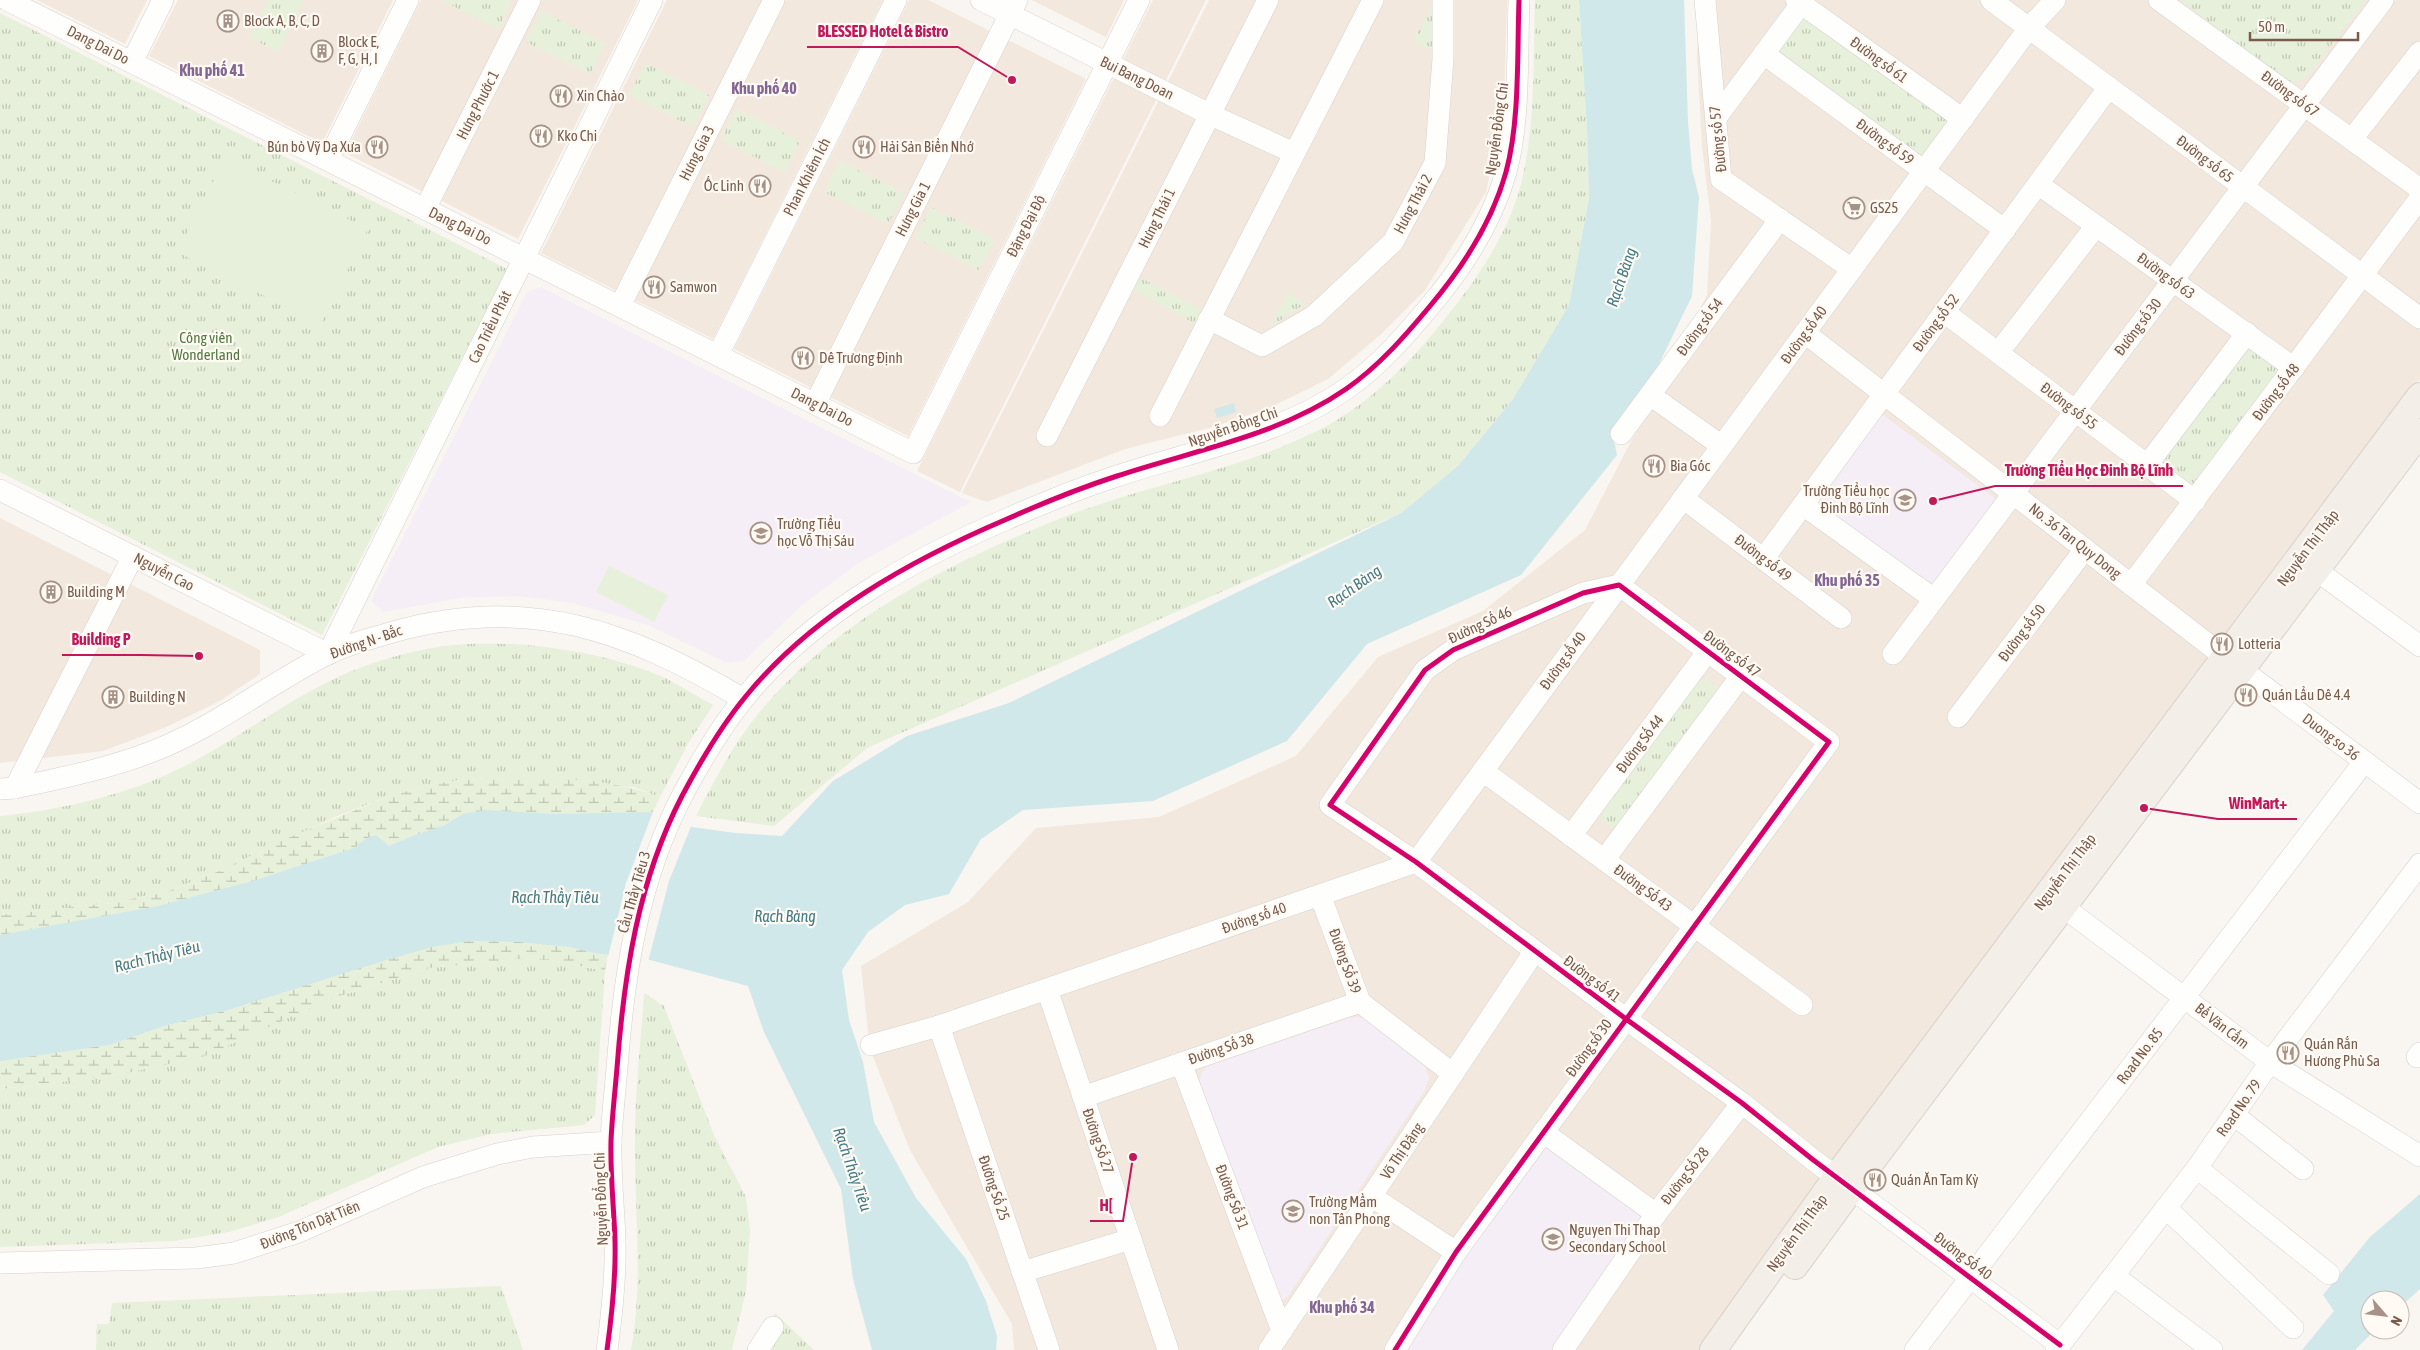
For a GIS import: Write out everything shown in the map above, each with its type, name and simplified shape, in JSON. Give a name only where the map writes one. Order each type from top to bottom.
[{"type":"main road","name":"Nguyễn Thị Thập","points":[[1714,1350],[1844,1183],[2234,664],[2420,396]]},
{"type":"main road","name":"Nguyễn Thị Thập","points":[[2234,664],[2316,570],[2420,432]]},
{"type":"main road","name":"Nguyễn Thị Thập","points":[[1735,1350],[1844,1183]]},
{"type":"street","name":"Dang Dai Do","points":[[8,0],[913,452],[1107,63]]},
{"type":"street","points":[[132,62],[164,0]]},
{"type":"street","points":[[328,160],[408,0]]},
{"type":"street","name":"Hưng Phước 1","points":[[425,209],[530,0]]},
{"type":"street","name":"Cao Triều Phát","points":[[328,654],[652,0]]},
{"type":"street","name":"Hưng Gia 3","points":[[620,306],[774,0]]},
{"type":"street","name":"Phan Khiêm Ích","points":[[718,355],[896,0]]},
{"type":"street","name":"Bui Bang Doan","points":[[981,0],[1014,7],[1107,63],[1209,114],[1294,153]]},
{"type":"street","points":[[1107,63],[1139,0]]},
{"type":"street","name":"Hưng Thái 1","points":[[1048,436],[1268,0]]},
{"type":"street","points":[[1160,416],[1373,0]]},
{"type":"street","name":"Hưng Thái 2","points":[[1210,319],[1262,346],[1314,316],[1393,242],[1434,163],[1443,59],[1443,0]]},
{"type":"street","name":"Nguyễn Đổng Chi","points":[[706,754],[743,699],[767,671],[839,610],[884,580],[1005,520],[1116,476],[1207,450],[1277,426],[1318,407],[1349,387],[1382,359],[1447,285],[1475,244],[1498,195],[1507,171],[1516,103],[1519,0]]},
{"type":"street","name":"Đường số 57","points":[[1705,0],[1721,179],[1852,269]]},
{"type":"street","name":"Đường số 65","points":[[1991,0],[2420,318]]},
{"type":"street","name":"Đường số 40","points":[[871,1045],[939,1026],[1416,862],[2029,28],[2054,0]]},
{"type":"street","name":"Đường số 67","points":[[2161,0],[2420,189]]},
{"type":"street","name":"Đường số 30","points":[[1893,654],[2383,0]]},
{"type":"street","points":[[1716,118],[1764,54],[1798,2]]},
{"type":"street","name":"Đường số 61","points":[[1798,2],[1962,119]]},
{"type":"street","name":"Hưng Gia 1","points":[[815,404],[1014,7]]},
{"type":"street","points":[[2352,139],[2420,52]]},
{"type":"street","name":"Đường số 59","points":[[1764,54],[2005,230]]},
{"type":"street","name":"Đường số 52","points":[[1764,558],[2109,87]]},
{"type":"street","name":"Đường số 63","points":[[2038,184],[2294,368]]},
{"type":"street","name":"Đường số 48","points":[[2132,585],[2420,198]]},
{"type":"street","name":"Đường số 54","points":[[1621,434],[1780,219]]},
{"type":"street","points":[[1998,353],[2096,226]]},
{"type":"street","name":"Đường số 55","points":[[1944,312],[2195,501]]},
{"type":"street","name":"No. 36 Tan Quy Dong","points":[[1805,333],[2234,664]]},
{"type":"street","points":[[2147,465],[2247,333]]},
{"type":"street","points":[[1650,395],[1722,446]]},
{"type":"street","name":"Nguyễn Cao","points":[[0,490],[328,654]]},
{"type":"street","name":"Đường số 49","points":[[1684,498],[1841,618]]},
{"type":"street","points":[[1803,505],[1934,599]]},
{"type":"street","name":"Đường số 50","points":[[1958,717],[2085,550]]},
{"type":"street","points":[[8,789],[133,556]]},
{"type":"street","points":[[2316,570],[2420,646]]},
{"type":"street","name":"Đường số 47","points":[[1619,586],[1829,742]]},
{"type":"street","name":"Đường Số 46","points":[[1330,805],[1425,670],[1453,650],[1583,593],[1619,586]]},
{"type":"street","name":"Đường N - Bắc","points":[[8,789],[111,766],[153,752],[231,712],[328,654],[407,628],[451,619],[488,616],[529,618],[614,635],[695,671],[743,699]]},
{"type":"street","name":"Đường Số 44","points":[[1571,836],[1708,651]]},
{"type":"street","name":"Duong so 36","points":[[2234,664],[2420,803]]},
{"type":"street","points":[[1604,860],[1741,676]]},
{"type":"street","name":"Đường số 30","points":[[1395,1350],[1456,1252],[1829,742]]},
{"type":"street","name":"Cầu Thầy Tiêu 3","points":[[619,1047],[628,964],[648,879],[669,823],[706,754]]},
{"type":"street","name":"Road No. 85","points":[[1915,1350],[2364,762]]},
{"type":"street","name":"Đường Số 43","points":[[1483,771],[1802,1005]]},
{"type":"street","name":"Đường số 41","points":[[1330,805],[1416,862],[1534,952],[1742,1103],[1844,1183]]},
{"type":"street","name":"Road No. 79","points":[[2058,1347],[2197,1168],[2270,1062],[2420,864]]},
{"type":"street","name":"Đường Số 39","points":[[1320,895],[1360,1002],[1453,1074]]},
{"type":"street","name":"Bế Văn Cấm","points":[[2055,901],[2270,1062],[2412,1151]]},
{"type":"street","name":"Võ Thị Đặng","points":[[1269,1350],[1534,952]]},
{"type":"street","name":"Đường Số 27","points":[[1047,989],[1168,1350]]},
{"type":"street","name":"Đường Số 38","points":[[1083,1097],[1360,1002]]},
{"type":"street","name":"Đường Số 25","points":[[939,1026],[1048,1350]]},
{"type":"street","name":"Nguyễn Đổng Chi","points":[[607,1350],[613,1303],[615,1246],[611,1142],[619,1047]]},
{"type":"street","name":"Đường Số 31","points":[[1181,1063],[1282,1330]]},
{"type":"street","name":"Đường Số 28","points":[[1567,1349],[1656,1214],[1742,1103]]},
{"type":"street","points":[[2234,1115],[2303,1169]]},
{"type":"street","points":[[1543,1132],[1656,1214]]},
{"type":"street","name":"Đường Tôn Dật Tiên","points":[[0,1263],[196,1258],[234,1253],[299,1232],[423,1177],[488,1157],[533,1147],[611,1142]]},
{"type":"street","points":[[2197,1168],[2329,1274]]},
{"type":"street","name":"Đường Số 40","points":[[1844,1183],[1971,1277],[2058,1347]]},
{"type":"street","points":[[1372,1196],[1456,1252]]},
{"type":"street","points":[[2166,1208],[2294,1328]]},
{"type":"street","points":[[1022,1272],[1131,1239]]},
{"type":"street","points":[[2114,1276],[2212,1350]]},
{"type":"street","points":[[758,1350],[773,1327]]},
{"type":"shaded area","points":[[37,0],[147,0],[125,44]]},
{"type":"shaded area","points":[[178,0],[393,0],[322,143],[149,56]]},
{"type":"shaded area","points":[[421,0],[638,0],[518,239],[345,153]]},
{"type":"shaded area","points":[[667,0],[883,0],[713,339],[541,253]]},
{"type":"shaded area","points":[[909,0],[928,0],[1086,79],[908,436],[734,349]]},
{"type":"shaded area","points":[[1032,0],[1124,0],[1106,37]]},
{"type":"shaded area","points":[[1153,0],[1206,0],[960,492],[917,471]]},
{"type":"shaded area","points":[[1209,0],[1507,0],[1504,102],[1486,192],[1425,290],[1379,336],[1328,379],[1269,408],[1213,427],[1125,449],[987,502],[962,493]]},
{"type":"shaded area","points":[[1699,0],[2420,0],[2420,379],[2167,718],[1708,1350],[1014,1350],[1012,1324],[910,1150],[870,1049],[861,966],[968,902],[1036,828],[1159,817],[1296,756],[1378,657],[1483,611],[1585,530],[1707,295],[1711,221],[1702,146],[1697,57]]},
{"type":"shaded area","points":[[541,287],[971,502],[857,564],[801,606],[744,661],[727,663],[648,625],[572,603],[516,596],[460,598],[383,612],[371,601],[527,292]]},
{"type":"shaded area","name":"Trường Tiểu học Đinh Bộ Lĩnh","points":[[1879,412],[1996,499],[1930,588],[1813,501]]},
{"type":"shaded area","points":[[0,518],[260,650],[260,674],[218,702],[164,728],[103,751],[0,763]]},
{"type":"shaded area","name":"Trường Mầm non Tân Phong","points":[[1359,1017],[1368,1020],[1424,1063],[1429,1078],[1425,1090],[1288,1296],[1283,1300],[1275,1299],[1199,1085],[1201,1073],[1208,1066],[1349,1018]]},
{"type":"shaded area","name":"Nguyen Thi Thap Secondary School","points":[[1543,1148],[1554,1149],[1644,1217],[1558,1350],[1402,1350],[1463,1255]]},
{"type":"green space","points":[[268,0],[304,0],[278,52],[249,37]]},
{"type":"green space","points":[[441,0],[512,0],[498,29]]},
{"type":"green space","points":[[1435,0],[1434,51],[1413,42]]},
{"type":"green space","points":[[1535,0],[1579,0],[1589,198],[1569,305],[1513,399],[1458,466],[1401,513],[867,748],[774,826],[696,816],[717,776],[759,713],[821,651],[856,624],[892,600],[969,558],[1082,510],[1219,469],[1287,445],[1319,430],[1356,407],[1405,365],[1459,301],[1481,270],[1500,237],[1515,202],[1526,162],[1529,139],[1534,69]]},
{"type":"green space","points":[[2180,0],[2366,0],[2307,76],[2294,82],[2281,78]]},
{"type":"green space","points":[[541,11],[605,43],[590,74],[526,42]]},
{"type":"green space","name":"Công viên Wonderland","points":[[0,13],[507,269],[322,635],[0,472]]},
{"type":"green space","points":[[1804,15],[1953,124],[1926,160],[1777,49]]},
{"type":"green space","points":[[645,63],[709,95],[693,127],[629,95]]},
{"type":"green space","points":[[736,109],[800,141],[785,172],[721,140]]},
{"type":"green space","points":[[225,158],[368,229],[320,324],[177,252]]},
{"type":"green space","points":[[840,161],[904,193],[888,224],[824,192]]},
{"type":"green space","points":[[931,207],[995,239],[979,270],[915,238]]},
{"type":"green space","points":[[1135,275],[1203,310],[1196,324],[1129,288]]},
{"type":"green space","points":[[1288,293],[1306,303],[1269,328]]},
{"type":"green space","points":[[2249,341],[2288,369],[2192,494],[2154,467]]},
{"type":"green space","points":[[609,566],[668,595],[654,622],[596,592]]},
{"type":"green space","points":[[514,644],[590,654],[627,664],[676,683],[713,705],[689,742],[660,797],[634,787],[509,779],[467,779],[433,784],[392,795],[335,817],[222,870],[166,892],[111,903],[0,915],[0,816],[47,810],[94,800],[162,777],[204,756],[305,694],[347,673],[373,663],[399,655],[454,645]]},
{"type":"green space","points":[[1706,679],[1720,688],[1624,825],[1613,829],[1602,821],[1602,810],[1695,682]]},
{"type":"green space","points":[[540,778],[589,781],[613,784],[660,797],[653,812],[0,968],[0,915],[111,903],[166,892],[222,870],[278,842],[392,795],[433,784],[467,779]]},
{"type":"green space","points":[[522,927],[608,954],[605,971],[551,960],[518,959],[429,968],[330,999],[205,1056],[118,1075],[0,1089],[0,1032]]},
{"type":"green space","points":[[518,959],[551,960],[605,971],[595,1115],[584,1125],[491,1134],[438,1147],[276,1218],[229,1232],[174,1241],[0,1247],[0,1089],[118,1075],[330,999],[429,968]]},
{"type":"green space","points":[[644,993],[664,1006],[714,1135],[746,1197],[750,1231],[746,1291],[732,1350],[631,1350],[635,1323],[638,1270],[635,1120]]},
{"type":"green space","points":[[501,1286],[523,1350],[96,1350],[97,1324],[109,1324],[112,1303]]},
{"type":"green space","points":[[775,1313],[814,1350],[752,1350]]},
{"type":"water","name":"Rạch Bàng","points":[[1579,0],[1684,0],[1688,122],[1692,169],[1699,197],[1692,296],[1657,368],[1612,430],[1617,455],[1521,575],[1367,644],[1287,741],[1153,801],[1023,810],[981,839],[949,894],[905,905],[868,932],[842,970],[849,1020],[863,1062],[874,1122],[916,1198],[966,1259],[986,1301],[997,1336],[996,1350],[872,1350],[853,1279],[841,1189],[764,1032],[748,986],[650,960],[594,953],[570,947],[518,942],[470,941],[432,947],[383,961],[228,1010],[164,1026],[109,1045],[0,1061],[0,935],[158,906],[256,880],[354,848],[367,838],[376,835],[389,846],[443,826],[463,814],[487,810],[553,814],[653,812],[692,827],[735,833],[782,836],[833,781],[907,736],[1009,703],[1401,513],[1458,466],[1513,399],[1569,305],[1589,198]]},
{"type":"water","points":[[1234,403],[1236,412],[1217,418],[1214,409]]},
{"type":"water","points":[[2420,1194],[2420,1289],[2410,1298],[2410,1290],[2360,1290],[2360,1340],[2365,1340],[2355,1350],[2302,1350],[2334,1311],[2323,1295],[2370,1237]]},
{"type":"pier","points":[[654,809],[692,824],[669,881],[648,962],[608,957],[626,883]]},
{"type":"cycle path","points":[[607,1350],[615,1268],[611,1132],[620,1033],[629,963],[644,895],[654,861],[682,796],[720,732],[746,696],[802,640],[833,615],[900,571],[971,535],[1062,496],[1117,476],[1235,440],[1292,419],[1346,389],[1380,361],[1411,328],[1454,276],[1485,226],[1500,191],[1506,172],[1514,131],[1519,0]]},
{"type":"cycle path","points":[[1395,1350],[1456,1252],[1829,742],[1619,585],[1583,593],[1453,650],[1425,670],[1330,805],[1416,862],[1626,1019],[1742,1103],[1812,1159],[2060,1345]]},
{"type":"place","name":"Block A, B, C, D","points":[[228,21]]},
{"type":"place","name":"Block E, F, G, H, I","points":[[322,51]]},
{"type":"place","name":"BLESSED Hotel & Bistro","points":[[1012,80]]},
{"type":"place","name":"Xin Chào","points":[[561,96]]},
{"type":"place","name":"Kko Chi","points":[[541,136]]},
{"type":"place","name":"Bún bò Vỹ Dạ Xưa","points":[[377,147]]},
{"type":"place","name":"Hải Sản Biển Nhớ","points":[[864,147]]},
{"type":"place","name":"Ốc Linh","points":[[760,186]]},
{"type":"place","name":"GS25","points":[[1854,208]]},
{"type":"place","name":"Samwon","points":[[654,287]]},
{"type":"place","name":"Dê Trương Định","points":[[803,358]]},
{"type":"place","name":"Bia Góc","points":[[1654,466]]},
{"type":"place","name":"Trường Tiểu học Đinh Bộ Lĩnh","points":[[1905,500]]},
{"type":"place","name":"Trường Tiểu Học Đinh Bộ Lĩnh","points":[[1933,501]]},
{"type":"place","name":"Trường Tiểu học Vỗ Thị Sáu","points":[[761,533]]},
{"type":"place","name":"Building M","points":[[51,592]]},
{"type":"place","name":"Lotteria","points":[[2222,644]]},
{"type":"place","name":"Building P","points":[[199,656]]},
{"type":"place","name":"Quán Lẩu Dê 4.4","points":[[2246,695]]},
{"type":"place","name":"Building N","points":[[113,697]]},
{"type":"place","name":"WinMart+","points":[[2144,808]]},
{"type":"place","name":"Quán Rắn Hương Phù Sa","points":[[2288,1053]]},
{"type":"place","name":"H[","points":[[1133,1157]]},
{"type":"place","name":"Quán Ăn Tam Kỳ","points":[[1875,1180]]},
{"type":"place","name":"Trường Mầm non Tân Phong","points":[[1293,1211]]},
{"type":"place","name":"Nguyen Thi Thap Secondary School","points":[[1553,1239]]},
{"type":"district","name":"Khu phố 41","points":[[212,70]]},
{"type":"district","name":"Khu phố 40","points":[[764,88]]},
{"type":"district","name":"Khu phố 35","points":[[1847,580]]},
{"type":"district","name":"Khu phố 34","points":[[1342,1307]]},
{"type":"water label","name":"Rạch Thầy Tiêu","points":[[555,897]]},
{"type":"water label","name":"Rạch Thầy Tiêu","points":[[157,956]]},
{"type":"water label","name":"Rạch Thầy Tiêu","points":[[853,1169]]}]
